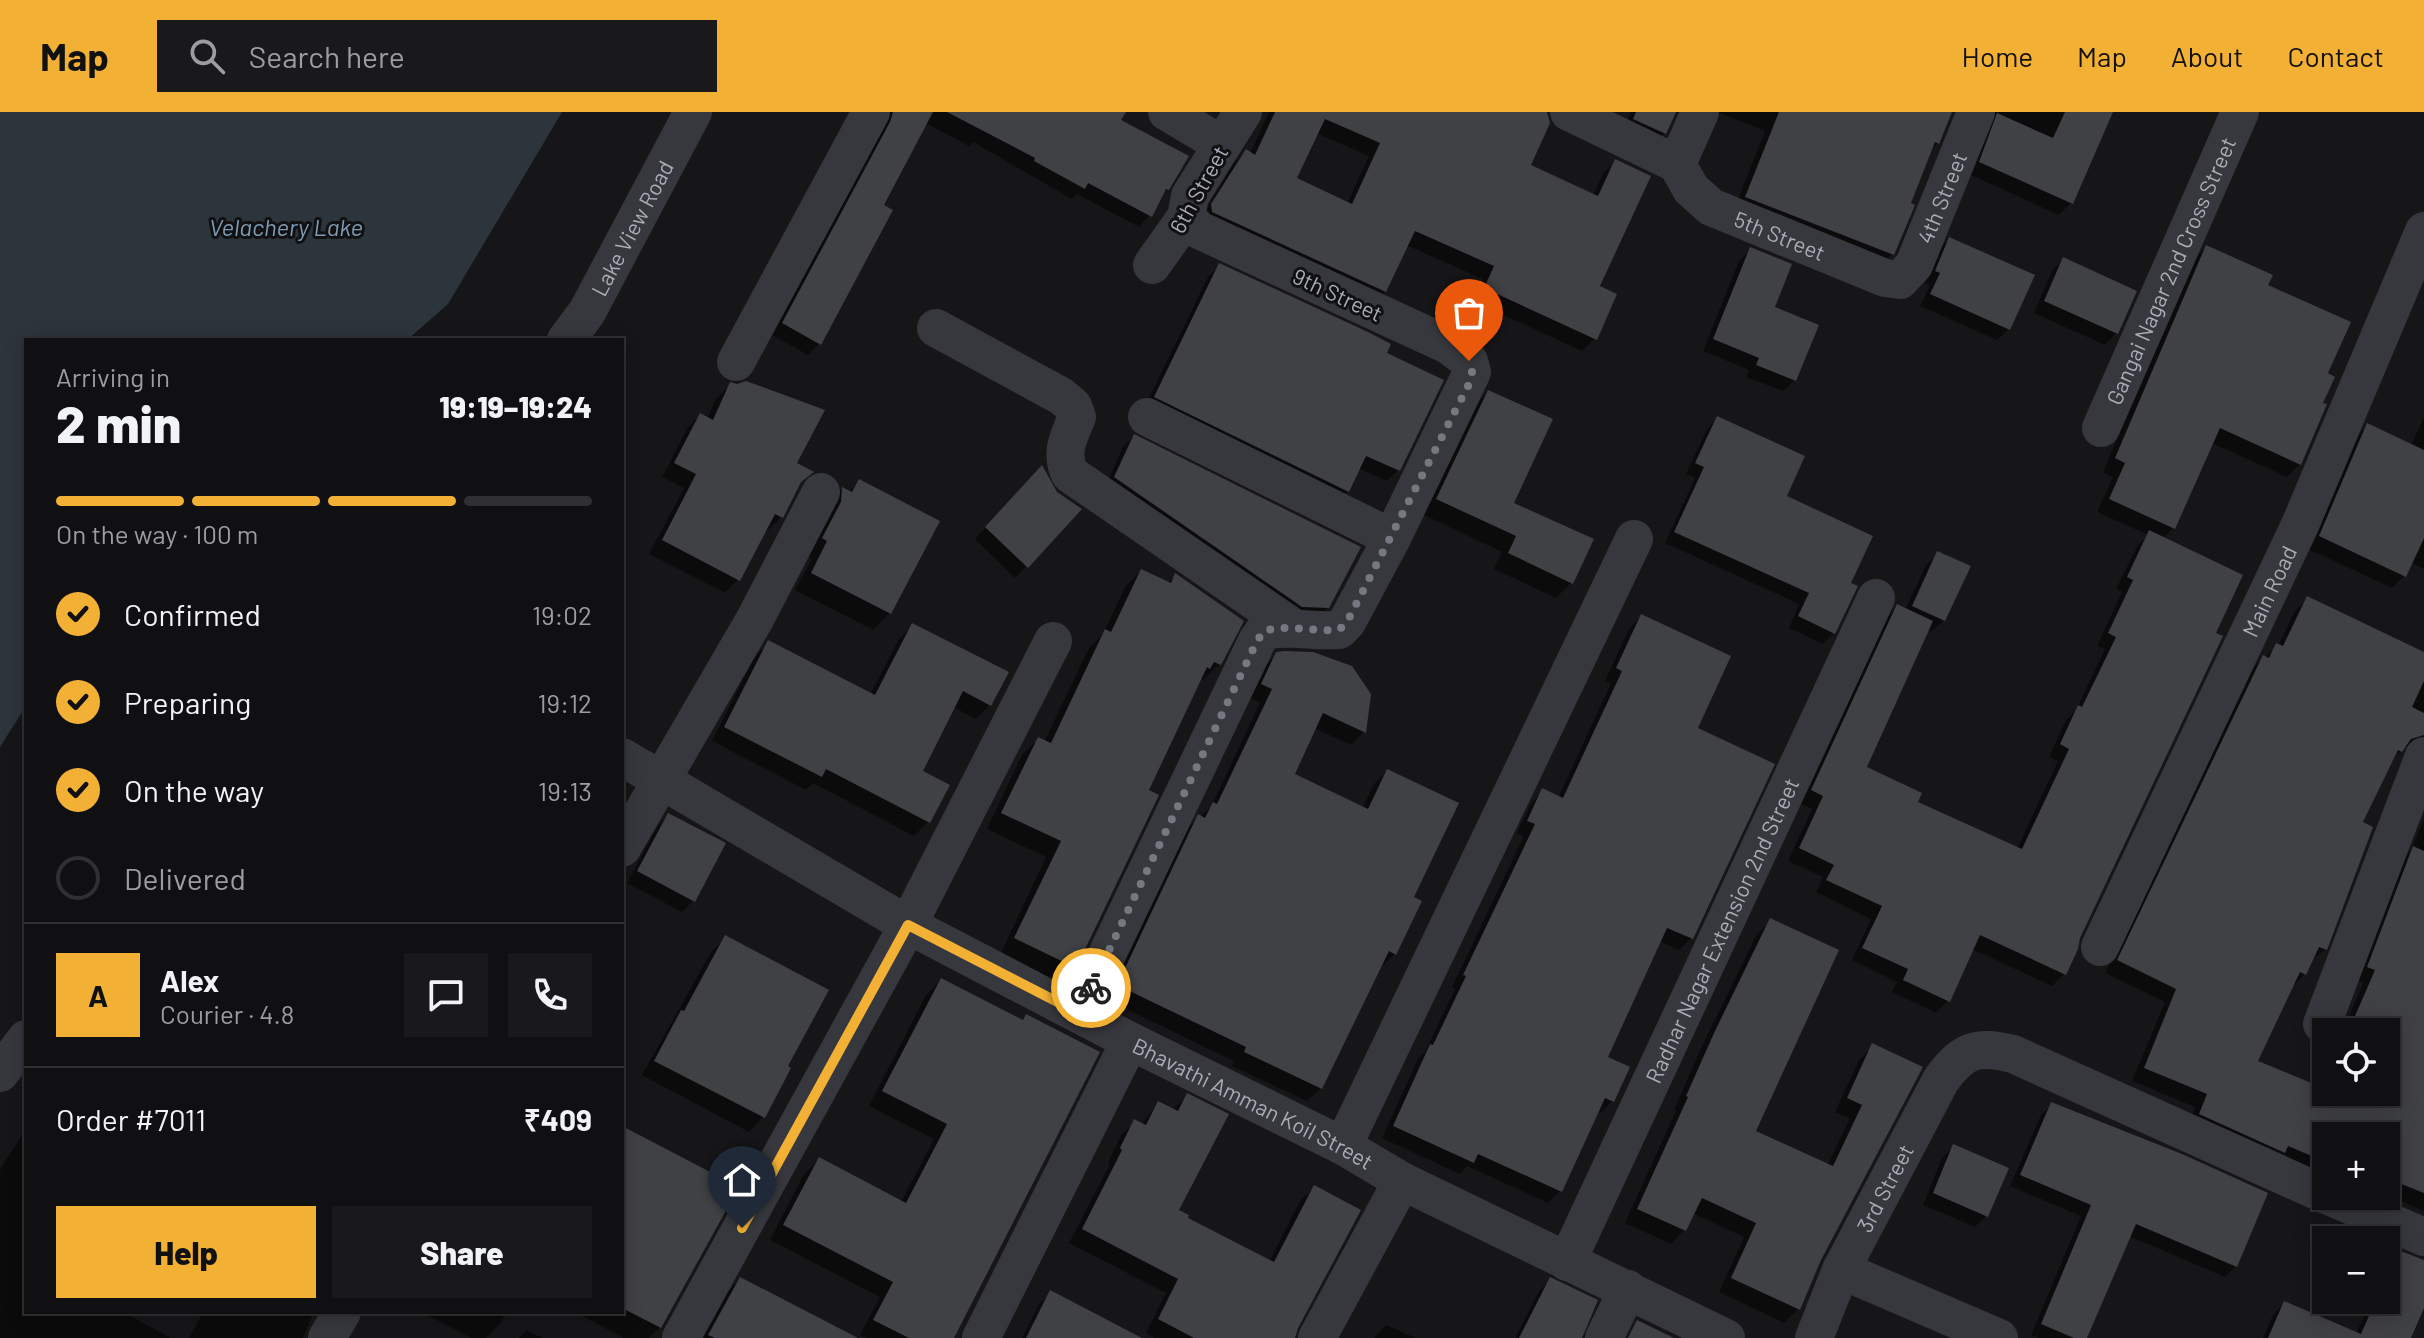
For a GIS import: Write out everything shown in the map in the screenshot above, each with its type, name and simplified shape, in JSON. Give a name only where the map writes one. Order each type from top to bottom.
[{"type":"street","name":"Lake View Road","points":[[568,338],[587,312],[693,112]]},
{"type":"street","points":[[736,362],[871,112]]},
{"type":"street","points":[[1167,112],[1221,144]]},
{"type":"street","name":"6th Street","points":[[1152,265],[1186,217],[1190,196],[1243,112]]},
{"type":"street","points":[[1569,112],[1677,164],[1700,112]]},
{"type":"street","name":"4th Street","points":[[1900,280],[1914,265],[1976,112]]},
{"type":"street","name":"Gangai Nagar 2nd Cross Street","points":[[2101,428],[2240,112]]},
{"type":"street","name":"5th Street","points":[[1677,164],[1691,189],[1711,207],[1885,278],[1900,280]]},
{"type":"street","name":"9th Street","points":[[1186,217],[1199,230],[1448,345],[1469,361],[1472,372],[1469,384],[1392,538]]},
{"type":"street","name":"Main Road","points":[[2100,947],[2300,525],[2424,231]]},
{"type":"street","points":[[936,328],[1061,396],[1073,406],[1077,417],[1063,460],[1070,474],[1278,629],[1339,630],[1347,622],[1392,538],[1147,417]]},
{"type":"street","points":[[624,845],[755,619],[821,492]]},
{"type":"street","points":[[1343,1146],[1634,539]]},
{"type":"street","name":"Radhar Nagar Extension 2nd Street","points":[[1567,1262],[1876,598]]},
{"type":"street","points":[[1079,1013],[1278,629]]},
{"type":"street","points":[[681,1338],[908,925],[1053,641]]},
{"type":"street","points":[[2324,1018],[2424,756]]},
{"type":"street","name":"Bhavathi Amman Koil Street","points":[[624,758],[908,925],[1130,1041],[1343,1146],[1402,1181],[1726,1338]]},
{"type":"street","points":[[981,1338],[1130,1041]]},
{"type":"street","points":[[0,1073],[24,1042]]},
{"type":"street","name":"3rd Street","points":[[1814,1338],[1841,1270],[1941,1080],[1954,1062],[1972,1051],[1991,1049],[2013,1054],[2312,1188]]},
{"type":"street","points":[[1317,1338],[1402,1181]]},
{"type":"street","points":[[2362,1210],[2424,1237]]},
{"type":"street","points":[[1841,1270],[1999,1338]]},
{"type":"street","points":[[1604,1338],[1628,1289]]},
{"type":"street","points":[[327,1338],[341,1314]]},
{"type":"water","name":"Velachery Lake","points":[[0,112],[562,112],[448,304],[409,338],[24,338],[24,709],[0,747]]},
{"type":"building","points":[[893,112],[933,112],[884,205],[893,210],[821,345],[782,323]]},
{"type":"building","points":[[947,112],[1126,112],[1121,120],[1189,156],[1169,190],[1166,189],[1152,217],[1088,183],[1085,189],[1034,161],[1035,158]]},
{"type":"building","points":[[1275,112],[1547,112],[1550,123],[1531,165],[1598,196],[1615,159],[1651,176],[1600,286],[1617,294],[1597,340],[1484,288],[1494,266],[1415,231],[1386,292],[1212,212],[1211,204],[1246,149],[1255,155]],"holes":[[[1325,119],[1380,143],[1352,204],[1297,178]]]},
{"type":"building","points":[[1636,112],[1676,112],[1666,134],[1633,119]]},
{"type":"building","points":[[1779,112],[1952,112],[1939,144],[1935,142],[1911,203],[1915,205],[1894,255],[1745,197]]},
{"type":"building","points":[[2065,112],[2113,112],[2073,204],[1979,162],[1997,113],[2053,138]]},
{"type":"building","points":[[1949,237],[2035,275],[2010,330],[1930,294],[1940,273],[1935,271]]},
{"type":"building","points":[[2206,245],[2273,275],[2268,285],[2351,322],[2328,373],[2335,377],[2301,465],[2220,428],[2175,529],[2109,499],[2125,463],[2115,458]]},
{"type":"building","points":[[1750,247],[1792,264],[1775,307],[1819,325],[1796,381],[1756,365],[1759,358],[1713,339]]},
{"type":"building","points":[[2063,257],[2137,291],[2118,334],[2044,301]]},
{"type":"building","points":[[1219,263],[1368,332],[1391,344],[1387,353],[1444,380],[1400,471],[1366,456],[1349,492],[1154,397]]},
{"type":"building","points":[[746,381],[825,410],[797,463],[814,472],[801,482],[783,518],[775,514],[740,581],[662,540],[696,474],[674,463],[700,413],[713,420],[730,382],[737,384]]},
{"type":"building","points":[[1488,390],[1553,419],[1514,503],[1594,539],[1573,584],[1508,553],[1516,536],[1436,499]]},
{"type":"building","points":[[1717,416],[1805,456],[1787,496],[1873,536],[1851,583],[1858,586],[1835,634],[1798,616],[1809,593],[1674,532],[1704,467],[1695,463]]},
{"type":"building","points":[[2367,423],[2424,450],[2424,538],[2406,577],[2319,536]]},
{"type":"building","points":[[1134,434],[1361,547],[1329,608],[1302,607],[1114,477]]},
{"type":"building","points":[[1042,465],[1057,492],[1082,509],[1028,568],[985,527]]},
{"type":"building","points":[[859,479],[940,521],[891,614],[811,573],[827,541],[822,538],[841,502],[842,487],[852,492]]},
{"type":"building","points":[[2149,530],[2243,575],[2216,633],[2223,636],[2080,938],[2066,975],[1980,935],[1950,1002],[1903,980],[1908,969],[1862,948],[1882,906],[1826,880],[1834,865],[1799,848],[1823,796],[1811,790],[1897,604],[1933,621],[1867,767],[1922,793],[1918,802],[2022,849],[2069,749],[2060,744],[2116,637],[2108,633],[2133,580],[2127,577]]},
{"type":"building","points":[[1937,551],[1971,566],[1945,621],[1912,606]]},
{"type":"building","points":[[1141,569],[1171,583],[1175,573],[1244,621],[1221,665],[1214,662],[1210,669],[1207,667],[1149,790],[1159,795],[1076,968],[1014,938],[1061,841],[1001,813],[1038,737],[1051,743],[1105,629],[1111,632]]},
{"type":"building","points":[[2307,596],[2424,652],[2424,681],[2412,707],[2424,713],[2424,735],[2411,739],[2402,752],[2398,750],[2363,822],[2373,827],[2327,950],[2319,947],[2306,975],[2300,972],[2258,1061],[2312,1083],[2312,1106],[2400,1106],[2400,1018],[2355,1016],[2375,970],[2367,967],[2413,846],[2424,851],[2424,1193],[2400,1184],[2400,1122],[2312,1122],[2312,1156],[2288,1146],[2285,1153],[2199,1114],[2207,1094],[2144,1068],[2176,989],[2117,960],[2263,655],[2269,658],[2276,643],[2283,646]]},
{"type":"building","points":[[1641,614],[1731,656],[1698,728],[1775,764],[1693,939],[1667,928],[1608,1057],[1630,1067],[1614,1102],[1605,1098],[1562,1192],[1478,1154],[1474,1163],[1393,1126],[1535,824],[1527,821],[1542,788],[1563,798],[1622,671],[1616,668]]},
{"type":"building","points":[[912,623],[1009,672],[991,706],[963,691],[923,771],[950,785],[930,823],[826,769],[822,777],[724,727],[768,640],[875,695]]},
{"type":"building","points":[[1276,652],[1313,652],[1352,666],[1371,694],[1366,733],[1323,713],[1295,774],[1368,809],[1387,769],[1459,803],[1414,897],[1422,901],[1396,955],[1389,951],[1322,1089],[1244,1052],[1246,1047],[1117,985],[1198,814],[1205,818],[1213,802],[1217,804],[1272,689],[1261,684]]},
{"type":"building","points":[[668,813],[726,843],[695,902],[637,871]]},
{"type":"building","points":[[1770,918],[1839,950],[1756,1131],[1833,1166],[1862,1105],[1847,1098],[1872,1043],[1923,1067],[1821,1260],[1800,1310],[1731,1278],[1756,1223],[1702,1198],[1686,1231],[1637,1209],[1715,1031]]},
{"type":"building","points":[[725,935],[829,990],[788,1066],[791,1068],[765,1118],[654,1061]]},
{"type":"building","points":[[941,978],[1023,1020],[1026,1014],[1100,1052],[954,1338],[909,1338],[873,1320],[893,1282],[783,1225],[819,1157],[906,1203],[947,1124],[882,1091]]},
{"type":"building","points":[[1187,1093],[1229,1114],[1179,1210],[1189,1215],[1188,1218],[1274,1262],[1314,1185],[1361,1210],[1295,1338],[1194,1338],[1158,1319],[1178,1279],[1082,1229],[1134,1119],[1146,1125],[1158,1101],[1178,1111]]},
{"type":"building","points":[[2051,1102],[2182,1154],[2268,1193],[2237,1267],[2136,1224],[2087,1338],[2074,1338],[2041,1324],[2091,1205],[2020,1175]]},
{"type":"building","points":[[624,1127],[739,1187],[661,1328],[624,1309]]},
{"type":"building","points":[[1953,1144],[2009,1168],[1988,1217],[1933,1193]]},
{"type":"building","points":[[2400,1251],[2424,1260],[2424,1308],[2411,1338],[2268,1338],[2284,1301],[2361,1334],[2370,1314],[2400,1314]]},
{"type":"building","points":[[740,1277],[858,1338],[715,1338],[708,1335]]},
{"type":"building","points":[[1550,1277],[1598,1300],[1582,1338],[1519,1338]]},
{"type":"building","points":[[1050,1290],[1142,1338],[1026,1338]]},
{"type":"building","points":[[1637,1320],[1674,1338],[1628,1338]]},
{"type":"way so far","points":[[1091,988],[1257,641],[1264,631],[1274,628],[1291,626],[1322,631],[1339,630],[1347,622],[1469,384],[1472,372],[1469,361]]},
{"type":"route","points":[[742,1228],[908,925],[1079,1013],[1091,988]]}]
